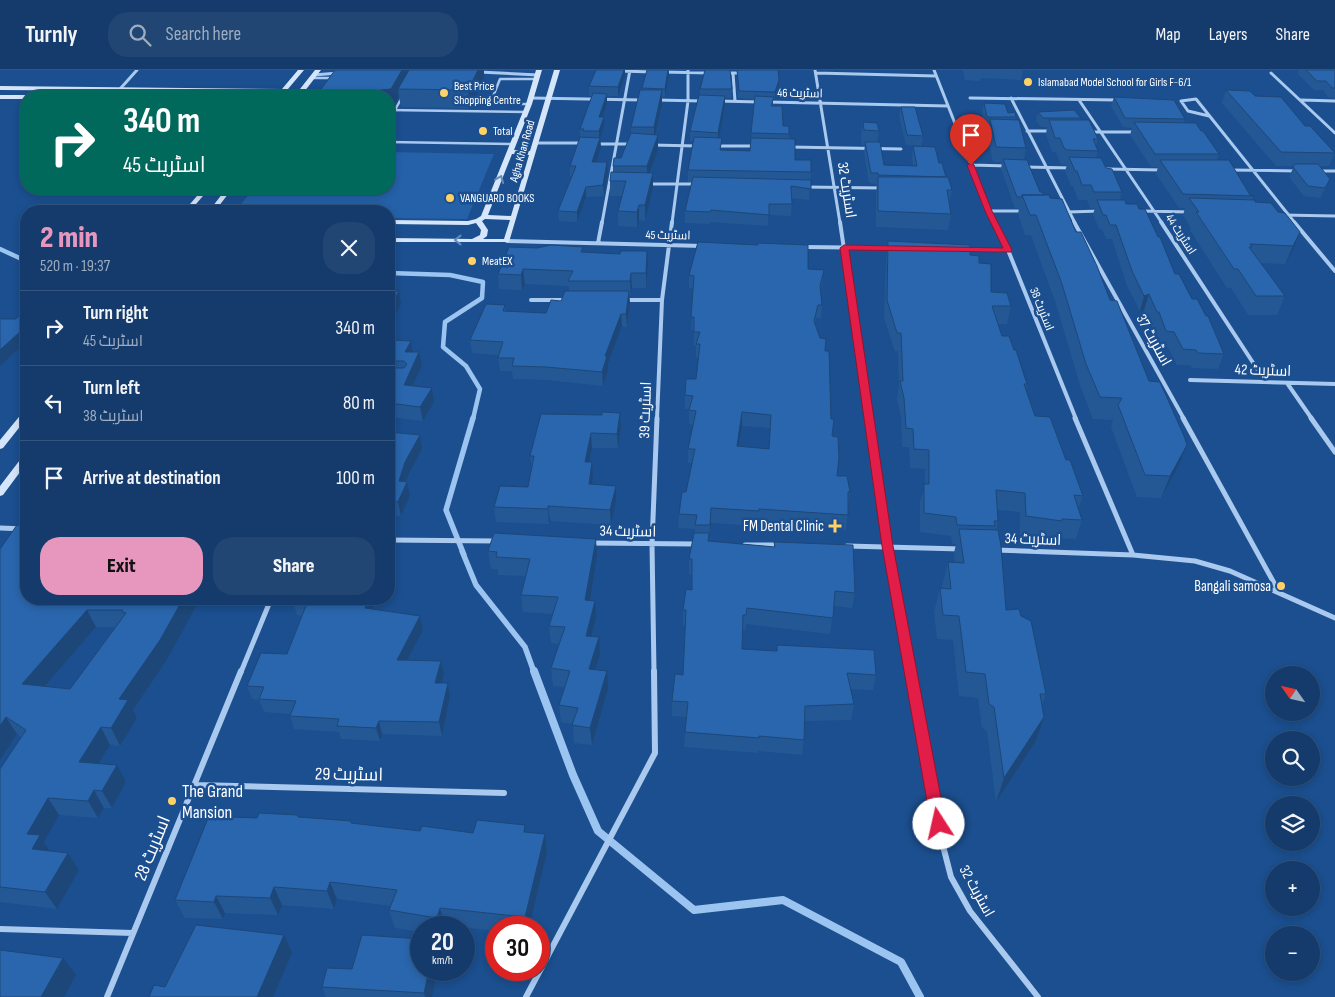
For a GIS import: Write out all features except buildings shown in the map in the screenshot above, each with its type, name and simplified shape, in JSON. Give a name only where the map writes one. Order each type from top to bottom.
[{"type":"street","points":[[120,89],[137,70]]},
{"type":"street","points":[[0,88],[285,90],[301,70]]},
{"type":"street","points":[[303,90],[318,70]]},
{"type":"street","name":"Agha Khan Road","points":[[507,241],[558,70]]},
{"type":"street","name":"اسٹریٹ 38","points":[[934,70],[988,211],[1008,250],[1060,382],[1133,555]]},
{"type":"street","points":[[612,71],[752,73]]},
{"type":"street","points":[[598,243],[618,144],[623,100],[630,71]]},
{"type":"street","name":"اسٹریٹ 39","points":[[526,997],[655,753],[652,544],[662,300],[688,101],[688,71]]},
{"type":"street","points":[[313,77],[333,75],[341,72]]},
{"type":"street","points":[[477,72],[490,74],[538,74]]},
{"type":"street","points":[[815,72],[936,76]]},
{"type":"street","name":"اسٹریٹ 32","points":[[815,72],[844,248],[888,546],[942,842],[951,877],[970,910],[1038,997]]},
{"type":"street","points":[[1271,72],[1335,133]]},
{"type":"street","points":[[734,73],[735,101]]},
{"type":"street","name":"Agha Khan Road","points":[[475,240],[483,236],[485,230],[481,219],[526,112],[538,74]]},
{"type":"street","points":[[0,97],[20,97]]},
{"type":"street","points":[[970,98],[1125,100]]},
{"type":"street","name":"اسٹریٹ 37","points":[[1011,98],[1069,212],[1279,592]]},
{"type":"street","points":[[530,101],[549,99],[707,101]]},
{"type":"street","points":[[1171,101],[1196,99],[1287,215],[1335,271]]},
{"type":"street","name":"اسٹریٹ 44","points":[[1079,100],[1102,132],[1265,381]]},
{"type":"street","points":[[1300,100],[1335,101]]},
{"type":"street","name":"اسٹریٹ 46","points":[[716,101],[948,106]]},
{"type":"street","points":[[1181,101],[1188,111],[1209,116]]},
{"type":"street","points":[[976,130],[1002,130]]},
{"type":"street","points":[[1019,130],[1055,131]]},
{"type":"street","points":[[1083,132],[1140,132]]},
{"type":"street","points":[[536,143],[636,144]]},
{"type":"street","points":[[646,144],[702,146]]},
{"type":"street","points":[[712,146],[760,146]]},
{"type":"street","points":[[779,147],[901,149]]},
{"type":"street","points":[[510,152],[533,153]]},
{"type":"street","points":[[971,165],[1082,168]]},
{"type":"street","points":[[1100,169],[1165,170]]},
{"type":"street","points":[[1223,170],[1308,171]]},
{"type":"street","points":[[1317,171],[1335,172]]},
{"type":"street","points":[[639,184],[707,184]]},
{"type":"street","points":[[795,186],[884,188]]},
{"type":"street","points":[[193,205],[201,195]]},
{"type":"street","points":[[217,205],[224,195]]},
{"type":"street","points":[[988,211],[1033,211]]},
{"type":"street","points":[[1060,212],[1107,211]]},
{"type":"street","points":[[1135,211],[1192,212]]},
{"type":"street","points":[[1278,215],[1335,216]]},
{"type":"street","points":[[395,222],[468,224],[481,219],[514,218]]},
{"type":"street","points":[[395,240],[507,241]]},
{"type":"street","name":"اسٹریٹ 45","points":[[507,241],[708,246]]},
{"type":"street","points":[[796,247],[902,249]]},
{"type":"street","points":[[960,250],[1008,250]]},
{"type":"street","points":[[531,300],[578,300]]},
{"type":"street","points":[[615,300],[662,300]]},
{"type":"street","name":"اسٹریٹ 42","points":[[1190,380],[1335,384]]},
{"type":"street","points":[[1287,382],[1335,452]]},
{"type":"street","points":[[0,446],[20,421]]},
{"type":"street","points":[[0,493],[20,466]]},
{"type":"street","points":[[0,528],[20,529]]},
{"type":"street","points":[[395,540],[499,542]]},
{"type":"street","name":"اسٹریٹ 34","points":[[585,543],[701,544]]},
{"type":"street","points":[[740,545],[790,545]]},
{"type":"street","points":[[839,546],[966,549]]},
{"type":"street","name":"اسٹریٹ 34","points":[[986,550],[1133,555],[1195,561],[1230,571],[1335,618]]},
{"type":"street","name":"اسٹریٹ 28","points":[[107,997],[269,605]]},
{"type":"street","name":"اسٹریٹ 29","points":[[194,785],[504,793]]},
{"type":"street","points":[[0,929],[133,933]]},
{"type":"lane","points":[[530,101],[490,104],[500,79],[538,74]]},
{"type":"lane","points":[[313,77],[338,78]]},
{"type":"lane","points":[[395,108],[404,95]]},
{"type":"lane","points":[[395,110],[526,112]]},
{"type":"lane","points":[[395,142],[513,144]]},
{"type":"shaded area","points":[[395,152],[494,154],[467,219],[395,218],[395,205],[241,205],[248,195],[395,195]]},
{"type":"waterway","points":[[0,249],[20,258]]},
{"type":"waterway","points":[[395,273],[450,275],[483,282],[482,298],[445,322],[443,347],[466,366],[480,389],[473,419]]},
{"type":"waterway","points":[[464,555],[446,510],[473,418]]},
{"type":"waterway","points":[[462,551],[476,585],[525,647],[534,672]]},
{"type":"waterway","points":[[534,671],[573,775],[598,831],[694,910],[783,900],[901,962],[920,997]]},
{"type":"place","name":"Islamabad Model School for Girls F-6/1","points":[[1028,82]]},
{"type":"place","name":"Best Price Shopping Centre","points":[[444,93]]},
{"type":"place","name":"Total","points":[[483,131]]},
{"type":"place","name":"VANGUARD BOOKS","points":[[450,198]]},
{"type":"place","name":"MeatEX","points":[[472,261]]},
{"type":"place","name":"FM Dental Clinic","points":[[835,526]]},
{"type":"place","name":"Bangali samosa","points":[[1281,586]]},
{"type":"place","name":"The Grand Mansion","points":[[172,801]]},
{"type":"route","points":[[939,824],[888,546],[844,248],[1008,250],[988,211],[971,165]]}]
